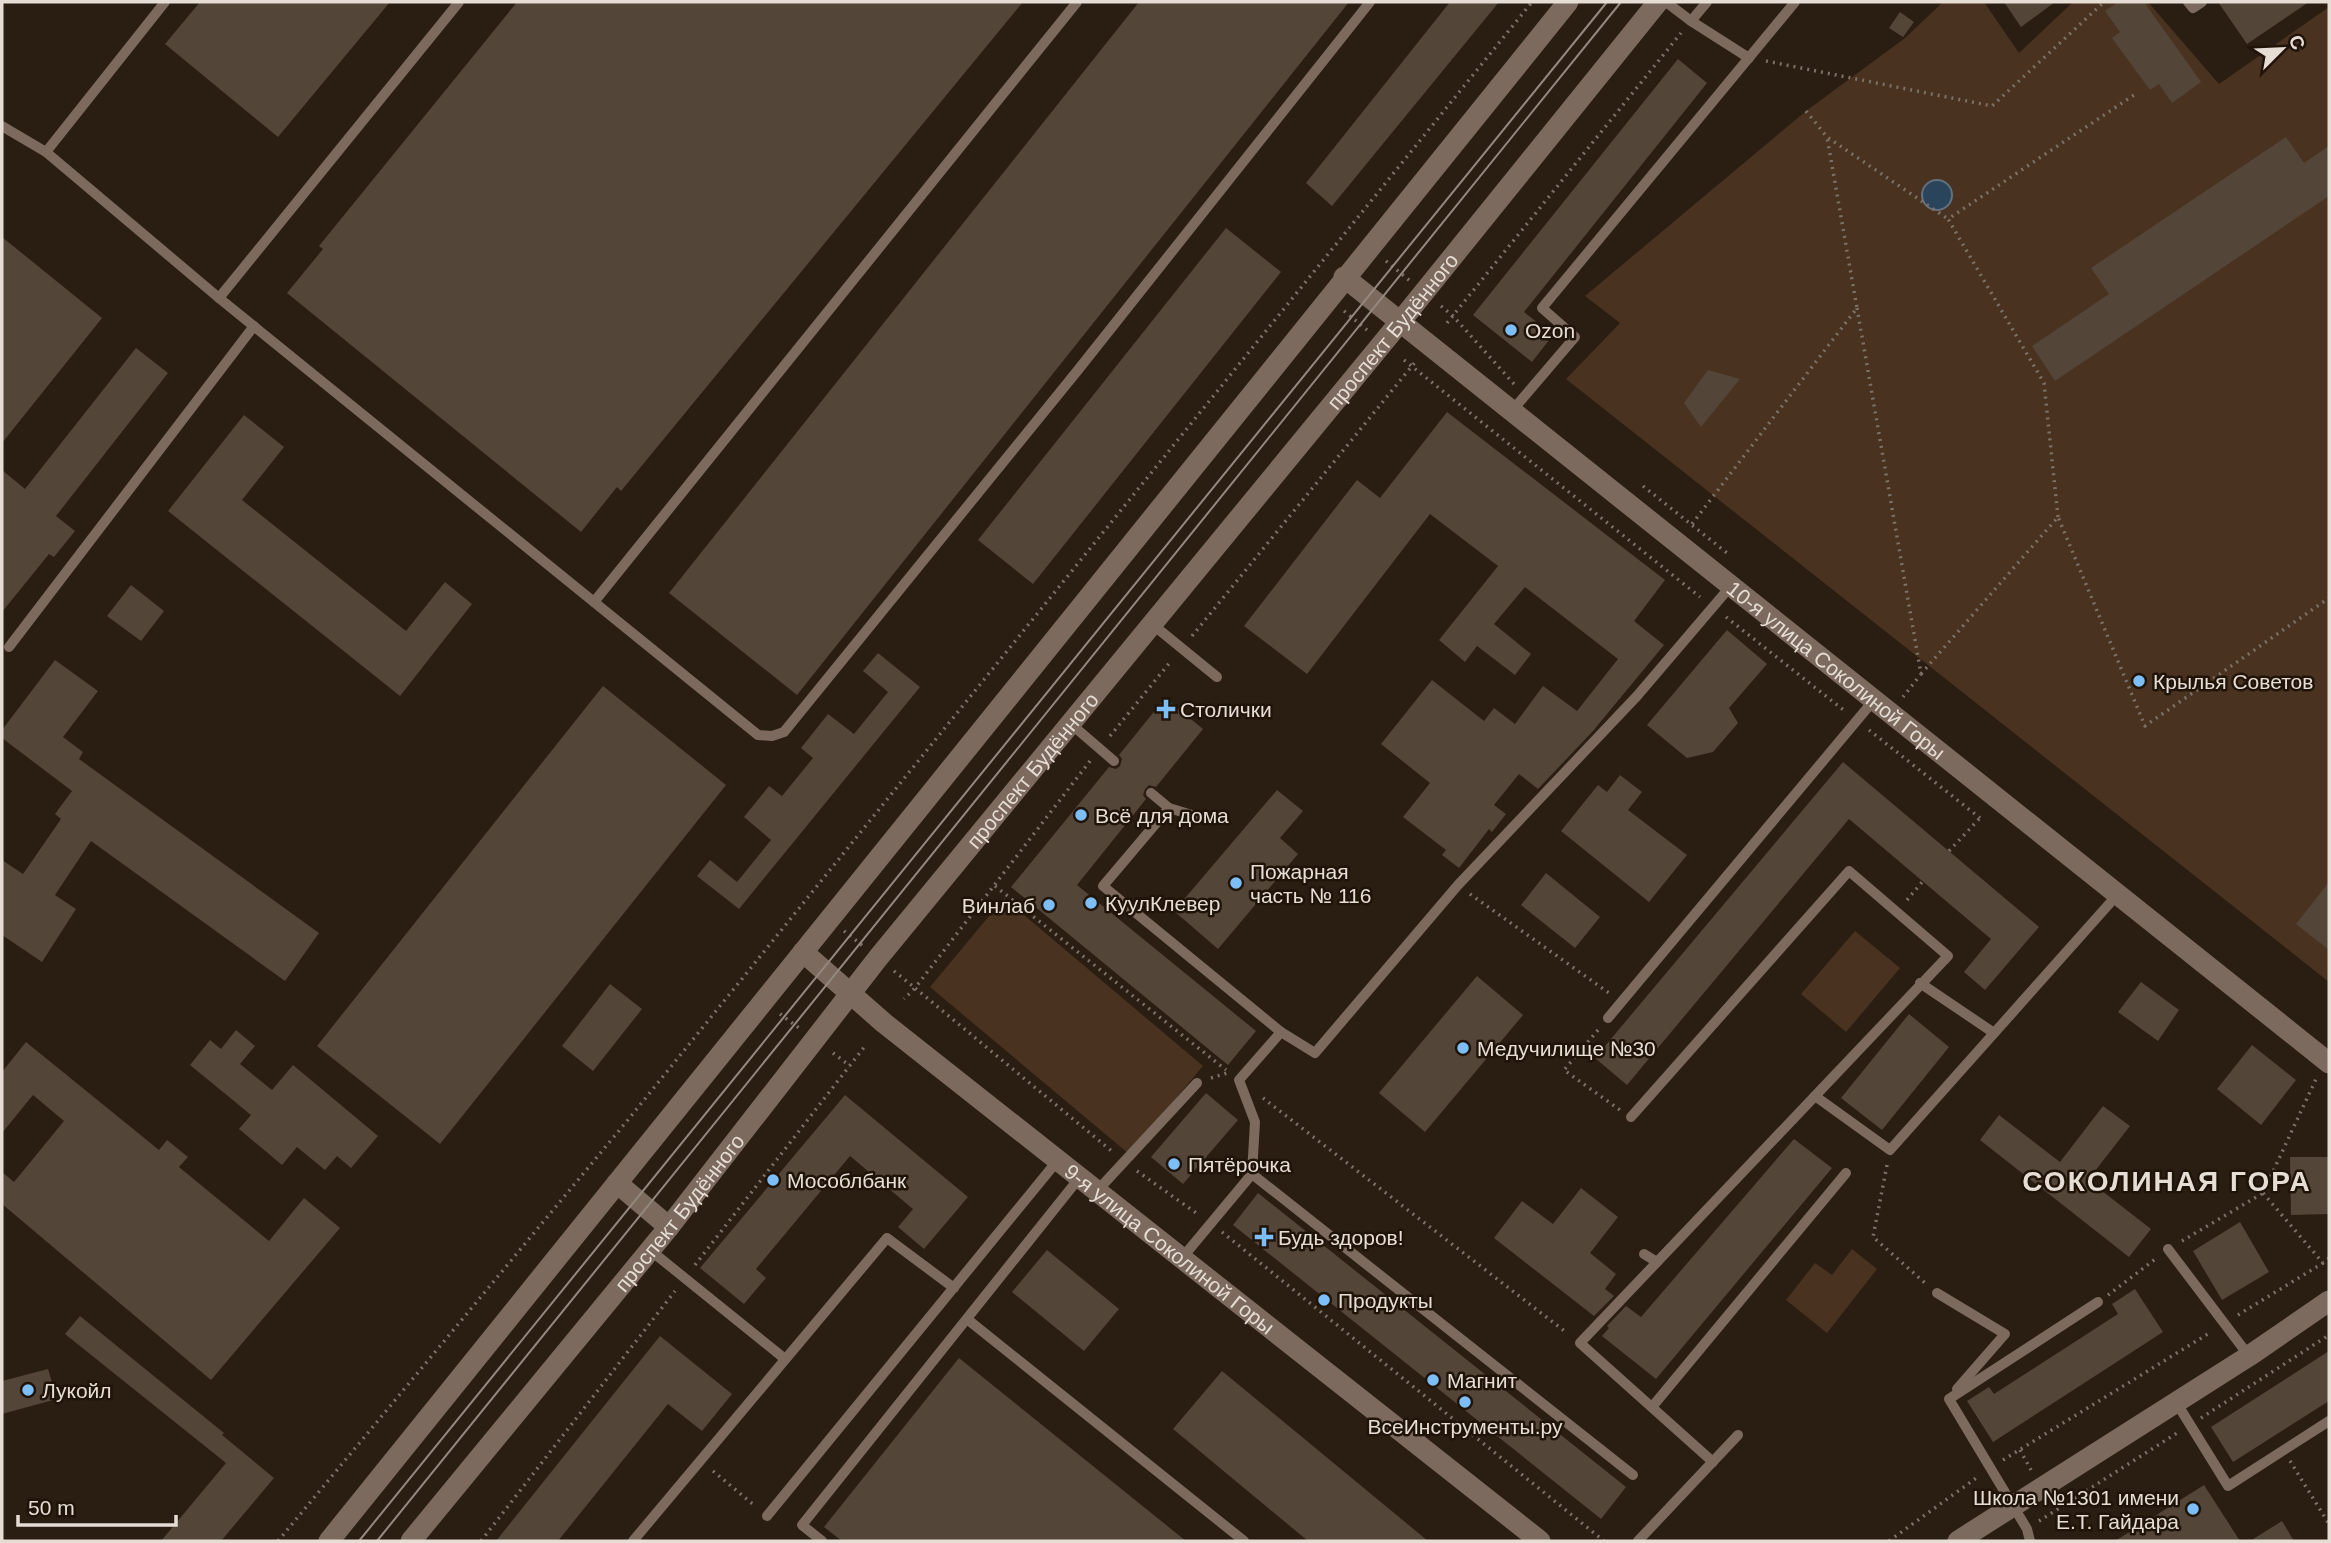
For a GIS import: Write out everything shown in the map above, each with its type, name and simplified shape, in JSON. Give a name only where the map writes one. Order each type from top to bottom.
[{"type":"main road","points":[[329,1541],[1568,2]]},
{"type":"main road","name":"проспект Будённого","points":[[411,1541],[669,1227],[851,993],[1658,2]]},
{"type":"main road","name":"10-я улица Соколиной Горы","points":[[1344,277],[2327,1061]]},
{"type":"main road","name":"9-я улица Соколиной Горы","points":[[803,952],[884,1023],[1540,1541]]},
{"type":"main road","points":[[617,1183],[669,1227]]},
{"type":"main road","points":[[1958,1541],[2249,1356],[2329,1301]]},
{"type":"lane","points":[[46,152],[165,2]]},
{"type":"lane","points":[[219,298],[460,2]]},
{"type":"lane","points":[[594,602],[1077,2]]},
{"type":"lane","points":[[2,126],[46,152],[219,298],[758,735],[772,736],[784,732],[1078,370],[1370,2]]},
{"type":"lane","points":[[1666,2],[1749,58]]},
{"type":"lane","points":[[1691,21],[1707,2]]},
{"type":"lane","points":[[1511,412],[1575,337],[1542,308],[1795,2]]},
{"type":"lane","points":[[2188,2],[2193,8],[2202,2]]},
{"type":"lane","points":[[9,647],[254,326]]},
{"type":"lane","points":[[1169,808],[1103,886],[1282,1032],[1315,1053],[1458,886],[1730,587]]},
{"type":"lane","points":[[1152,624],[1217,677]]},
{"type":"lane","points":[[1608,1018],[1874,700]]},
{"type":"lane","points":[[1071,724],[1114,761]]},
{"type":"lane","points":[[1151,793],[1169,808],[1205,820]]},
{"type":"lane","points":[[1631,1117],[1849,872],[1948,956],[1580,1343],[1713,1462]]},
{"type":"lane","points":[[1815,1096],[1890,1150],[2118,894]]},
{"type":"lane","points":[[1920,983],[1994,1033]]},
{"type":"lane","points":[[1182,1258],[1252,1174],[1255,1122],[1240,1080],[1282,1032]]},
{"type":"lane","points":[[1097,1191],[1197,1083]]},
{"type":"lane","points":[[767,1516],[1058,1160]]},
{"type":"lane","points":[[1652,1407],[1846,1172]]},
{"type":"lane","points":[[1252,1174],[1633,1475]]},
{"type":"lane","points":[[822,1541],[802,1525],[1080,1177]]},
{"type":"lane","points":[[633,1541],[887,1238],[954,1288]]},
{"type":"lane","points":[[2168,1249],[2249,1356]]},
{"type":"lane","points":[[650,1250],[785,1359]]},
{"type":"lane","points":[[1644,1254],[1657,1262]]},
{"type":"lane","points":[[1937,1293],[2005,1334],[1948,1399]]},
{"type":"lane","points":[[1948,1399],[2098,1302]]},
{"type":"lane","points":[[967,1319],[1244,1541]]},
{"type":"lane","points":[[1948,1399],[2027,1529],[2030,1541]]},
{"type":"lane","points":[[2176,1402],[2228,1486],[2329,1421]]},
{"type":"lane","points":[[1638,1541],[1738,1435]]},
{"type":"path","points":[[278,1541],[627,1121],[1532,2]]},
{"type":"path","points":[[1749,58],[1992,106],[2104,2]]},
{"type":"path","points":[[1447,323],[1691,21]]},
{"type":"path","points":[[1948,219],[2134,95]]},
{"type":"path","points":[[1807,111],[1827,137],[1948,219],[2044,383],[2059,517],[2145,726],[2329,598]]},
{"type":"path","points":[[1827,137],[1921,674]]},
{"type":"path","points":[[1385,259],[1410,281]]},
{"type":"path","points":[[1441,306],[1524,395]]},
{"type":"path","points":[[1692,524],[1857,308]]},
{"type":"path","points":[[1344,311],[1372,334]]},
{"type":"path","points":[[1404,360],[1980,818],[1949,851]]},
{"type":"path","points":[[904,999],[995,886],[1100,748],[1416,360]]},
{"type":"path","points":[[1901,698],[2059,517]]},
{"type":"path","points":[[1896,911],[1923,881]]},
{"type":"path","points":[[995,886],[1580,1343]]},
{"type":"path","points":[[1458,886],[1622,1002]]},
{"type":"path","points":[[843,931],[864,947]]},
{"type":"path","points":[[1096,965],[1101,961]]},
{"type":"path","points":[[894,971],[1124,1162],[1211,1223],[1604,1541]]},
{"type":"path","points":[[738,983],[745,988]]},
{"type":"path","points":[[777,1012],[801,1030]]},
{"type":"path","points":[[1608,1018],[1564,1070],[1631,1117]]},
{"type":"path","points":[[481,1541],[866,1046]]},
{"type":"path","points":[[833,1053],[850,1066]]},
{"type":"path","points":[[2098,1302],[2168,1249],[2263,1193],[2327,1061]]},
{"type":"path","points":[[1890,1150],[1873,1237],[1937,1293]]},
{"type":"path","points":[[2263,1193],[2323,1263]]},
{"type":"path","points":[[1889,1541],[1990,1468],[2329,1258]]},
{"type":"path","points":[[2027,1529],[2329,1335]]},
{"type":"path","points":[[2284,1451],[2329,1524]]},
{"type":"path","points":[[700,1461],[767,1516]]},
{"type":"shaded area","name":"Крылья Советов","points":[[1943,2],[1984,2],[2019,53],[2073,2],[2148,2],[2219,84],[2329,7],[2329,982],[1566,379],[1620,323],[1585,296],[1806,111],[1905,38]]},
{"type":"shaded area","points":[[1004,898],[1203,1066],[1129,1154],[930,987]]},
{"type":"shaded area","points":[[1855,931],[1900,968],[1846,1032],[1801,994]]},
{"type":"shaded area","points":[[1852,1249],[1877,1269],[1827,1333],[1786,1300],[1815,1263],[1832,1275]]},
{"type":"water","points":[[1937,180],[1948,184],[1952,195],[1948,206],[1937,210],[1926,206],[1922,195],[1926,184]]},
{"type":"building","points":[[200,2],[390,2],[278,137],[165,44]]},
{"type":"building","points":[[517,2],[1023,2],[621,491],[617,487],[581,532],[287,293],[323,249],[319,246]]},
{"type":"building","points":[[1139,2],[1349,2],[797,695],[669,593]]},
{"type":"building","points":[[1450,2],[1499,2],[1332,206],[1306,183]]},
{"type":"building","points":[[2004,2],[2055,2],[2021,27]]},
{"type":"building","points":[[2118,2],[2144,2],[2201,82],[2172,103],[2159,84],[2150,90],[2112,38],[2120,32],[2105,11]]},
{"type":"building","points":[[2218,2],[2309,2],[2247,44]]},
{"type":"building","points":[[1900,12],[1914,22],[1903,37],[1889,28]]},
{"type":"building","points":[[1678,59],[1707,83],[1524,312],[1553,335],[1532,362],[1473,315]]},
{"type":"building","points":[[2286,137],[2304,163],[2329,146],[2329,196],[2055,381],[2032,346],[2109,294],[2091,268]]},
{"type":"building","points":[[1226,228],[1281,272],[1033,584],[978,540]]},
{"type":"building","points":[[2,237],[102,318],[2,443]]},
{"type":"building","points":[[136,348],[168,373],[56,516],[75,531],[54,557],[49,554],[2,612],[2,470],[25,489]]},
{"type":"building","points":[[1708,370],[1740,379],[1701,427],[1684,403]]},
{"type":"building","points":[[1447,412],[1665,580],[1634,621],[1664,645],[1593,731],[1538,789],[1519,774],[1494,805],[1506,814],[1492,832],[1489,829],[1459,868],[1442,855],[1446,850],[1403,817],[1430,783],[1381,744],[1432,680],[1484,721],[1494,708],[1515,724],[1543,686],[1577,711],[1618,659],[1525,587],[1494,624],[1531,654],[1515,675],[1477,646],[1465,662],[1439,640],[1498,566],[1430,514],[1307,674],[1244,626],[1357,480],[1380,498]]},
{"type":"building","points":[[244,415],[284,447],[242,500],[406,631],[445,582],[472,604],[400,696],[168,511]]},
{"type":"building","points":[[131,585],[164,611],[141,641],[107,616]]},
{"type":"building","points":[[1727,630],[1767,664],[1729,708],[1738,723],[1713,752],[1687,758],[1647,725]]},
{"type":"building","points":[[878,653],[920,687],[739,909],[697,876],[710,860],[737,882],[771,840],[744,817],[769,786],[782,796],[813,758],[801,748],[828,714],[854,734],[888,692],[863,671]]},
{"type":"building","points":[[55,660],[98,691],[63,737],[83,752],[79,759],[319,933],[285,981],[91,841],[55,895],[76,909],[42,962],[2,935],[2,860],[23,874],[61,819],[55,814],[72,791],[2,738],[2,730]]},
{"type":"building","points":[[603,686],[726,785],[440,1144],[317,1046]]},
{"type":"building","points":[[1165,698],[1203,729],[1156,787],[1149,785],[1145,789],[1143,795],[1146,799],[1077,885],[1256,1031],[1228,1065],[1011,887],[1109,767],[1116,769],[1120,766],[1122,759],[1119,755]]},
{"type":"building","points":[[1843,762],[2039,927],[1985,990],[1964,972],[1991,939],[1849,819],[1627,1085],[1595,1058]]},
{"type":"building","points":[[1620,775],[1642,792],[1628,810],[1687,855],[1649,902],[1561,831],[1598,785],[1607,792]]},
{"type":"building","name":"Пожарная часть № 116","points":[[1277,790],[1303,811],[1280,838],[1298,854],[1218,949],[1174,911]]},
{"type":"building","points":[[1546,873],[1600,917],[1575,948],[1521,905]]},
{"type":"building","points":[[2329,882],[2329,950],[2296,924]]},
{"type":"building","points":[[1477,976],[1523,1015],[1425,1132],[1379,1093]]},
{"type":"building","points":[[2141,982],[2179,1010],[2158,1041],[2118,1012]]},
{"type":"building","points":[[610,984],[642,1009],[593,1071],[562,1046]]},
{"type":"building","points":[[1909,1014],[1949,1047],[1882,1130],[1841,1098]]},
{"type":"building","points":[[236,1030],[255,1046],[240,1064],[272,1090],[293,1065],[378,1136],[351,1168],[337,1156],[325,1170],[297,1147],[282,1165],[239,1129],[251,1115],[190,1065],[210,1040],[221,1049]]},
{"type":"building","points":[[26,1042],[159,1150],[167,1140],[188,1157],[179,1167],[269,1241],[304,1198],[340,1228],[211,1380],[2,1204],[2,1172],[14,1182],[64,1121],[33,1095],[2,1133],[2,1072]]},
{"type":"building","points":[[2252,1045],[2296,1080],[2261,1125],[2217,1089]]},
{"type":"building","points":[[1206,1093],[1238,1120],[1183,1184],[1151,1157]]},
{"type":"building","points":[[845,1095],[968,1197],[924,1249],[898,1227],[913,1209],[850,1156],[756,1269],[766,1278],[744,1304],[700,1268]]},
{"type":"building","points":[[2103,1106],[2130,1126],[2088,1180],[2151,1229],[2129,1257],[1980,1140],[1999,1115],[2060,1162]]},
{"type":"building","points":[[1794,1139],[1832,1168],[1656,1379],[1602,1336],[1609,1328],[1607,1326],[1626,1306],[1641,1317]]},
{"type":"building","points":[[2290,1157],[2329,1157],[2329,1214],[2291,1215]]},
{"type":"building","points":[[1581,1188],[1618,1217],[1590,1253],[1616,1274],[1605,1289],[1614,1296],[1594,1316],[1494,1238],[1522,1201],[1553,1224]]},
{"type":"building","points":[[1258,1193],[1626,1487],[1601,1519],[1233,1225]]},
{"type":"building","points":[[2240,1222],[2269,1272],[2222,1300],[2193,1251]]},
{"type":"building","points":[[1047,1250],[1119,1309],[1084,1351],[1012,1292]]},
{"type":"building","points":[[2135,1289],[2163,1332],[1993,1442],[1967,1401],[1989,1387],[1994,1394],[2118,1314],[2112,1304]]},
{"type":"building","points":[[80,1316],[224,1433],[222,1435],[274,1478],[221,1541],[161,1541],[226,1463],[65,1334]]},
{"type":"building","points":[[660,1336],[732,1394],[702,1431],[668,1404],[558,1541],[496,1541]]},
{"type":"building","points":[[2329,1351],[2329,1401],[2233,1462],[2211,1427]]},
{"type":"building","points":[[959,1358],[1186,1541],[842,1541],[824,1527]]},
{"type":"building","name":"Лукойл","points":[[48,1369],[57,1399],[2,1414],[2,1381]]},
{"type":"building","points":[[1222,1371],[1428,1541],[1308,1541],[1173,1429]]},
{"type":"building","points":[[2204,1485],[2240,1541],[2115,1541]]},
{"type":"building","points":[[2282,1521],[2294,1541],[2250,1541]]},
{"type":"tram line","points":[[359,1541],[1607,2]]},
{"type":"tram line","points":[[377,1541],[1621,2]]},
{"type":"place","name":"Ozon","points":[[1511,330]]},
{"type":"place","name":"Крылья Советов","points":[[2139,681]]},
{"type":"place","name":"Столички","points":[[1166,709]]},
{"type":"place","name":"Всё для дома","points":[[1081,815]]},
{"type":"place","name":"Пожарная часть № 116","points":[[1236,883]]},
{"type":"place","name":"КуулКлевер","points":[[1091,903]]},
{"type":"place","name":"Винлаб","points":[[1049,905]]},
{"type":"place","name":"Медучилище №30","points":[[1463,1048]]},
{"type":"place","name":"Пятёрочка","points":[[1174,1164]]},
{"type":"place","name":"Мособлбанк","points":[[773,1180]]},
{"type":"place","name":"Будь здоров!","points":[[1264,1237]]},
{"type":"place","name":"Продукты","points":[[1324,1300]]},
{"type":"place","name":"Магнит","points":[[1433,1380]]},
{"type":"place","name":"Лукойл","points":[[28,1390]]},
{"type":"place","name":"ВсеИнструменты.ру","points":[[1465,1402]]},
{"type":"place","name":"Школа №1301 имени Е.Т. Гайдара","points":[[2193,1509]]},
{"type":"district","name":"СОКОЛИНАЯ ГОРА","points":[[2167,1181]]}]
